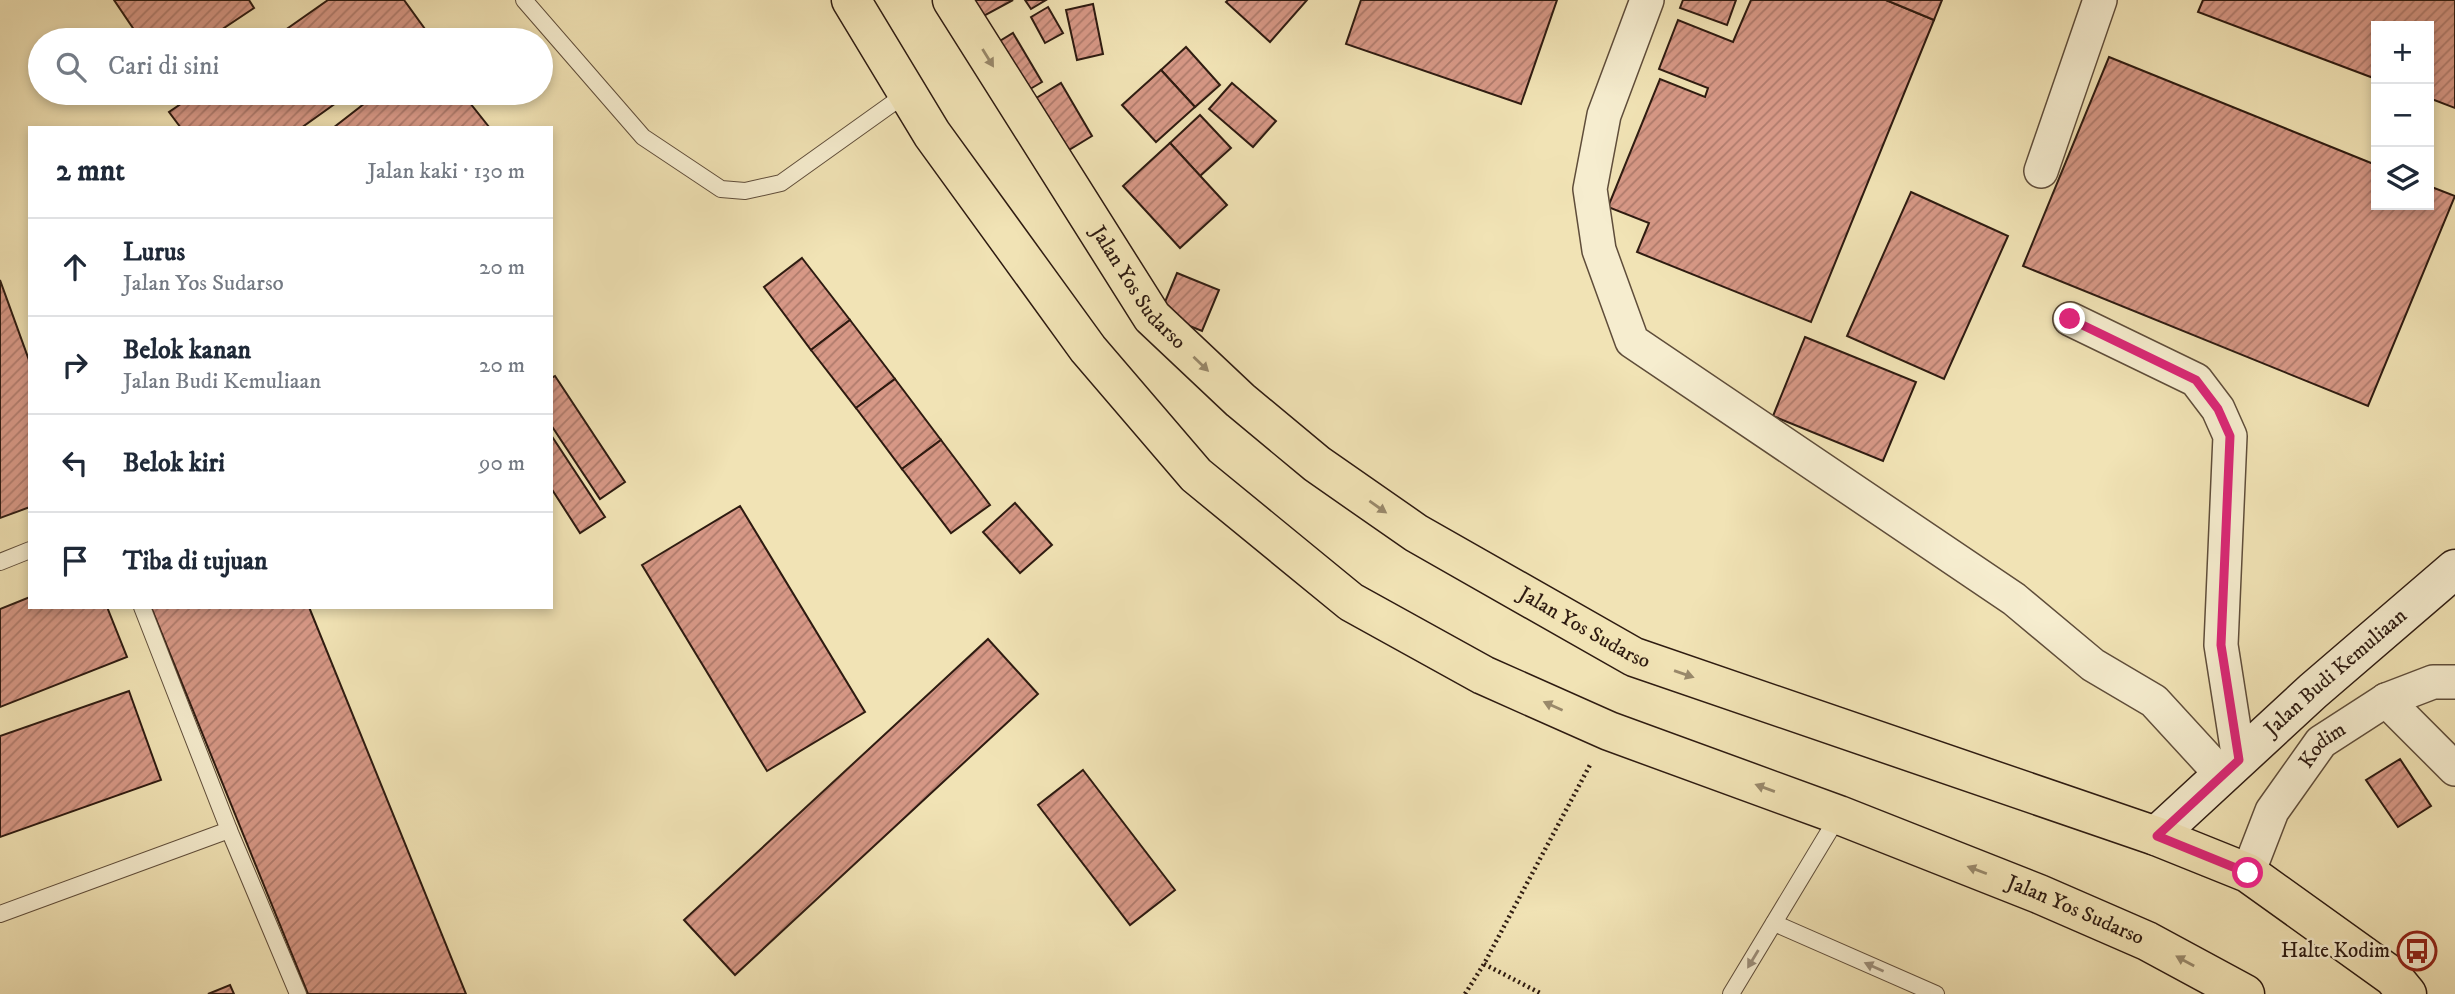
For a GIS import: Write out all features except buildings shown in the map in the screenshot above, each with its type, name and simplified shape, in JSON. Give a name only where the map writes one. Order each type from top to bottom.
[{"type":"main road","name":"Jalan Yos Sudarso","points":[[851,0],[932,134],[1088,349],[1196,475],[1351,602],[1483,675],[1609,731],[1839,815],[2039,894],[2147,941],[2245,994]]},
{"type":"main road","name":"Jalan Yos Sudarso","points":[[951,0],[1152,317],[1240,400],[1298,448],[1416,533],[1634,657],[2157,836],[2248,873],[2393,977],[2407,994]]},
{"type":"main road","name":"Jalan Budi Kemuliaan","points":[[2157,836],[2313,691],[2455,569]]},
{"type":"street","points":[[1647,0],[1604,115],[1590,189],[1599,250],[1632,341],[2014,599],[2093,665],[2154,701],[2230,767]]},
{"type":"street","points":[[2040,171],[2100,0]]},
{"type":"street","points":[[2070,319],[2196,380],[2218,409],[2230,436],[2221,645],[2230,767]]},
{"type":"street","name":"Kodim","points":[[2248,873],[2272,811],[2321,742],[2386,699],[2433,682],[2455,682]]},
{"type":"street","points":[[2386,699],[2455,769]]},
{"type":"lane","points":[[524,0],[548,28]]},
{"type":"lane","points":[[553,33],[643,137],[721,189],[746,191],[781,183],[909,92]]},
{"type":"lane","points":[[0,562],[28,551]]},
{"type":"lane","points":[[143,609],[229,830],[298,994]]},
{"type":"lane","points":[[1731,994],[1839,815]]},
{"type":"lane","points":[[0,914],[229,830]]},
{"type":"lane","points":[[1774,923],[1937,994]]},
{"type":"path","points":[[1465,994],[1484,964],[1609,731]]},
{"type":"path","points":[[1484,964],[1542,994]]},
{"type":"place","name":"Halte Kodim","points":[[2417,951]]},
{"type":"route","points":[[2070,319],[2196,380],[2218,409],[2230,436],[2221,645],[2239,760],[2157,836],[2248,873]]}]
